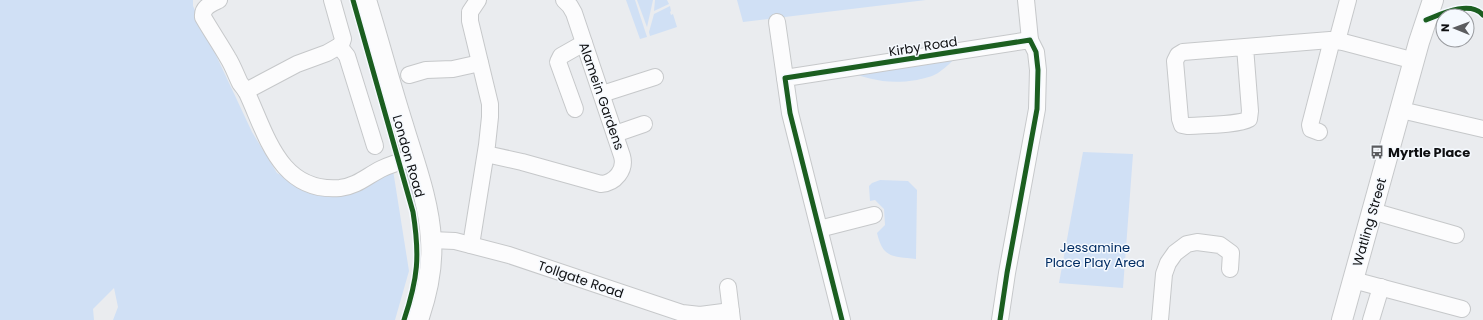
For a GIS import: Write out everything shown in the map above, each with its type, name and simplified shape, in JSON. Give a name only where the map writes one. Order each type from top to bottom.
[{"type":"main road","name":"London Road","points":[[366,0],[413,158],[427,211],[431,240],[431,265],[427,288],[418,320]]},
{"type":"main road","name":"Watling Street","points":[[1342,320],[1415,61],[1436,3]]},
{"type":"street","points":[[219,0],[205,8],[203,11],[203,17],[229,59],[241,84],[246,90],[263,133],[277,157],[291,172],[311,184],[328,188],[346,187],[359,182],[390,165],[413,158]]},
{"type":"street","points":[[246,90],[297,64],[327,53],[340,46],[343,39],[332,0]]},
{"type":"street","points":[[1000,320],[1037,104],[1038,82],[1036,52],[1030,40],[1026,0]]},
{"type":"street","points":[[1319,132],[1311,129],[1310,125],[1334,40],[1348,0]]},
{"type":"street","name":"Alamein Gardens","points":[[486,154],[605,184],[611,182],[617,177],[623,163],[602,94],[569,1]]},
{"type":"street","points":[[471,245],[486,154],[490,117],[490,104],[470,21],[470,12],[473,2]]},
{"type":"street","points":[[777,22],[790,113],[842,320]]},
{"type":"street","name":"Kirby Road","points":[[785,78],[1030,40]]},
{"type":"street","points":[[1245,47],[1250,111],[1249,119],[1242,122],[1221,124],[1182,125],[1180,119],[1175,60],[1177,56],[1183,52],[1245,47],[1334,40],[1415,61]]},
{"type":"street","points":[[575,109],[558,62],[560,56],[584,43]]},
{"type":"street","points":[[340,46],[347,56],[375,146]]},
{"type":"street","points":[[409,74],[426,70],[453,69],[480,62]]},
{"type":"street","points":[[602,94],[656,77]]},
{"type":"street","points":[[1401,110],[1483,129]]},
{"type":"street","points":[[615,134],[644,124]]},
{"type":"street","points":[[1372,211],[1456,235]]},
{"type":"street","points":[[819,229],[874,215]]},
{"type":"street","name":"Tollgate Road","points":[[431,240],[449,240],[515,257],[682,313],[700,315],[732,315],[728,287]]},
{"type":"street","points":[[1160,320],[1162,290],[1168,263],[1175,252],[1187,244],[1197,242],[1220,245],[1231,253],[1230,269]]},
{"type":"street","points":[[1353,280],[1462,309]]},
{"type":"street","points":[[1371,320],[1381,287]]},
{"type":"green space","points":[[0,0],[193,0],[193,6],[252,132],[277,173],[312,191],[393,170],[409,271],[395,320],[113,320],[118,307],[114,288],[93,309],[94,320],[0,320]]},
{"type":"green space","points":[[626,0],[635,0],[647,37],[640,39]]},
{"type":"green space","points":[[637,0],[653,0],[647,27]]},
{"type":"green space","points":[[655,0],[667,0],[669,4],[654,11]]},
{"type":"green space","points":[[737,0],[926,0],[743,22]]},
{"type":"green space","points":[[670,6],[671,15],[673,14],[677,27],[650,36],[649,32],[654,14]]},
{"type":"green space","points":[[964,50],[938,73],[917,80],[896,82],[878,80],[841,70]]},
{"type":"green space","name":"Jessamine Place Play Area","points":[[1083,152],[1133,154],[1123,288],[1059,283]]},
{"type":"green space","points":[[403,166],[407,167],[423,226],[420,231],[417,215]]},
{"type":"green space","points":[[880,180],[908,181],[917,190],[916,259],[890,255],[882,248],[877,233],[885,225],[884,209],[875,200],[870,201],[869,186]]},
{"type":"cycle path","points":[[353,0],[413,212],[417,242],[416,267],[415,279],[404,320]]},
{"type":"cycle path","points":[[1426,20],[1463,8],[1477,11],[1483,15]]},
{"type":"cycle path","points":[[842,320],[790,113],[785,78],[1030,40],[1036,52],[1038,70],[1037,109],[1007,273],[1000,320]]},
{"type":"place","name":"Myrtle Place","points":[[1377,152]]}]
